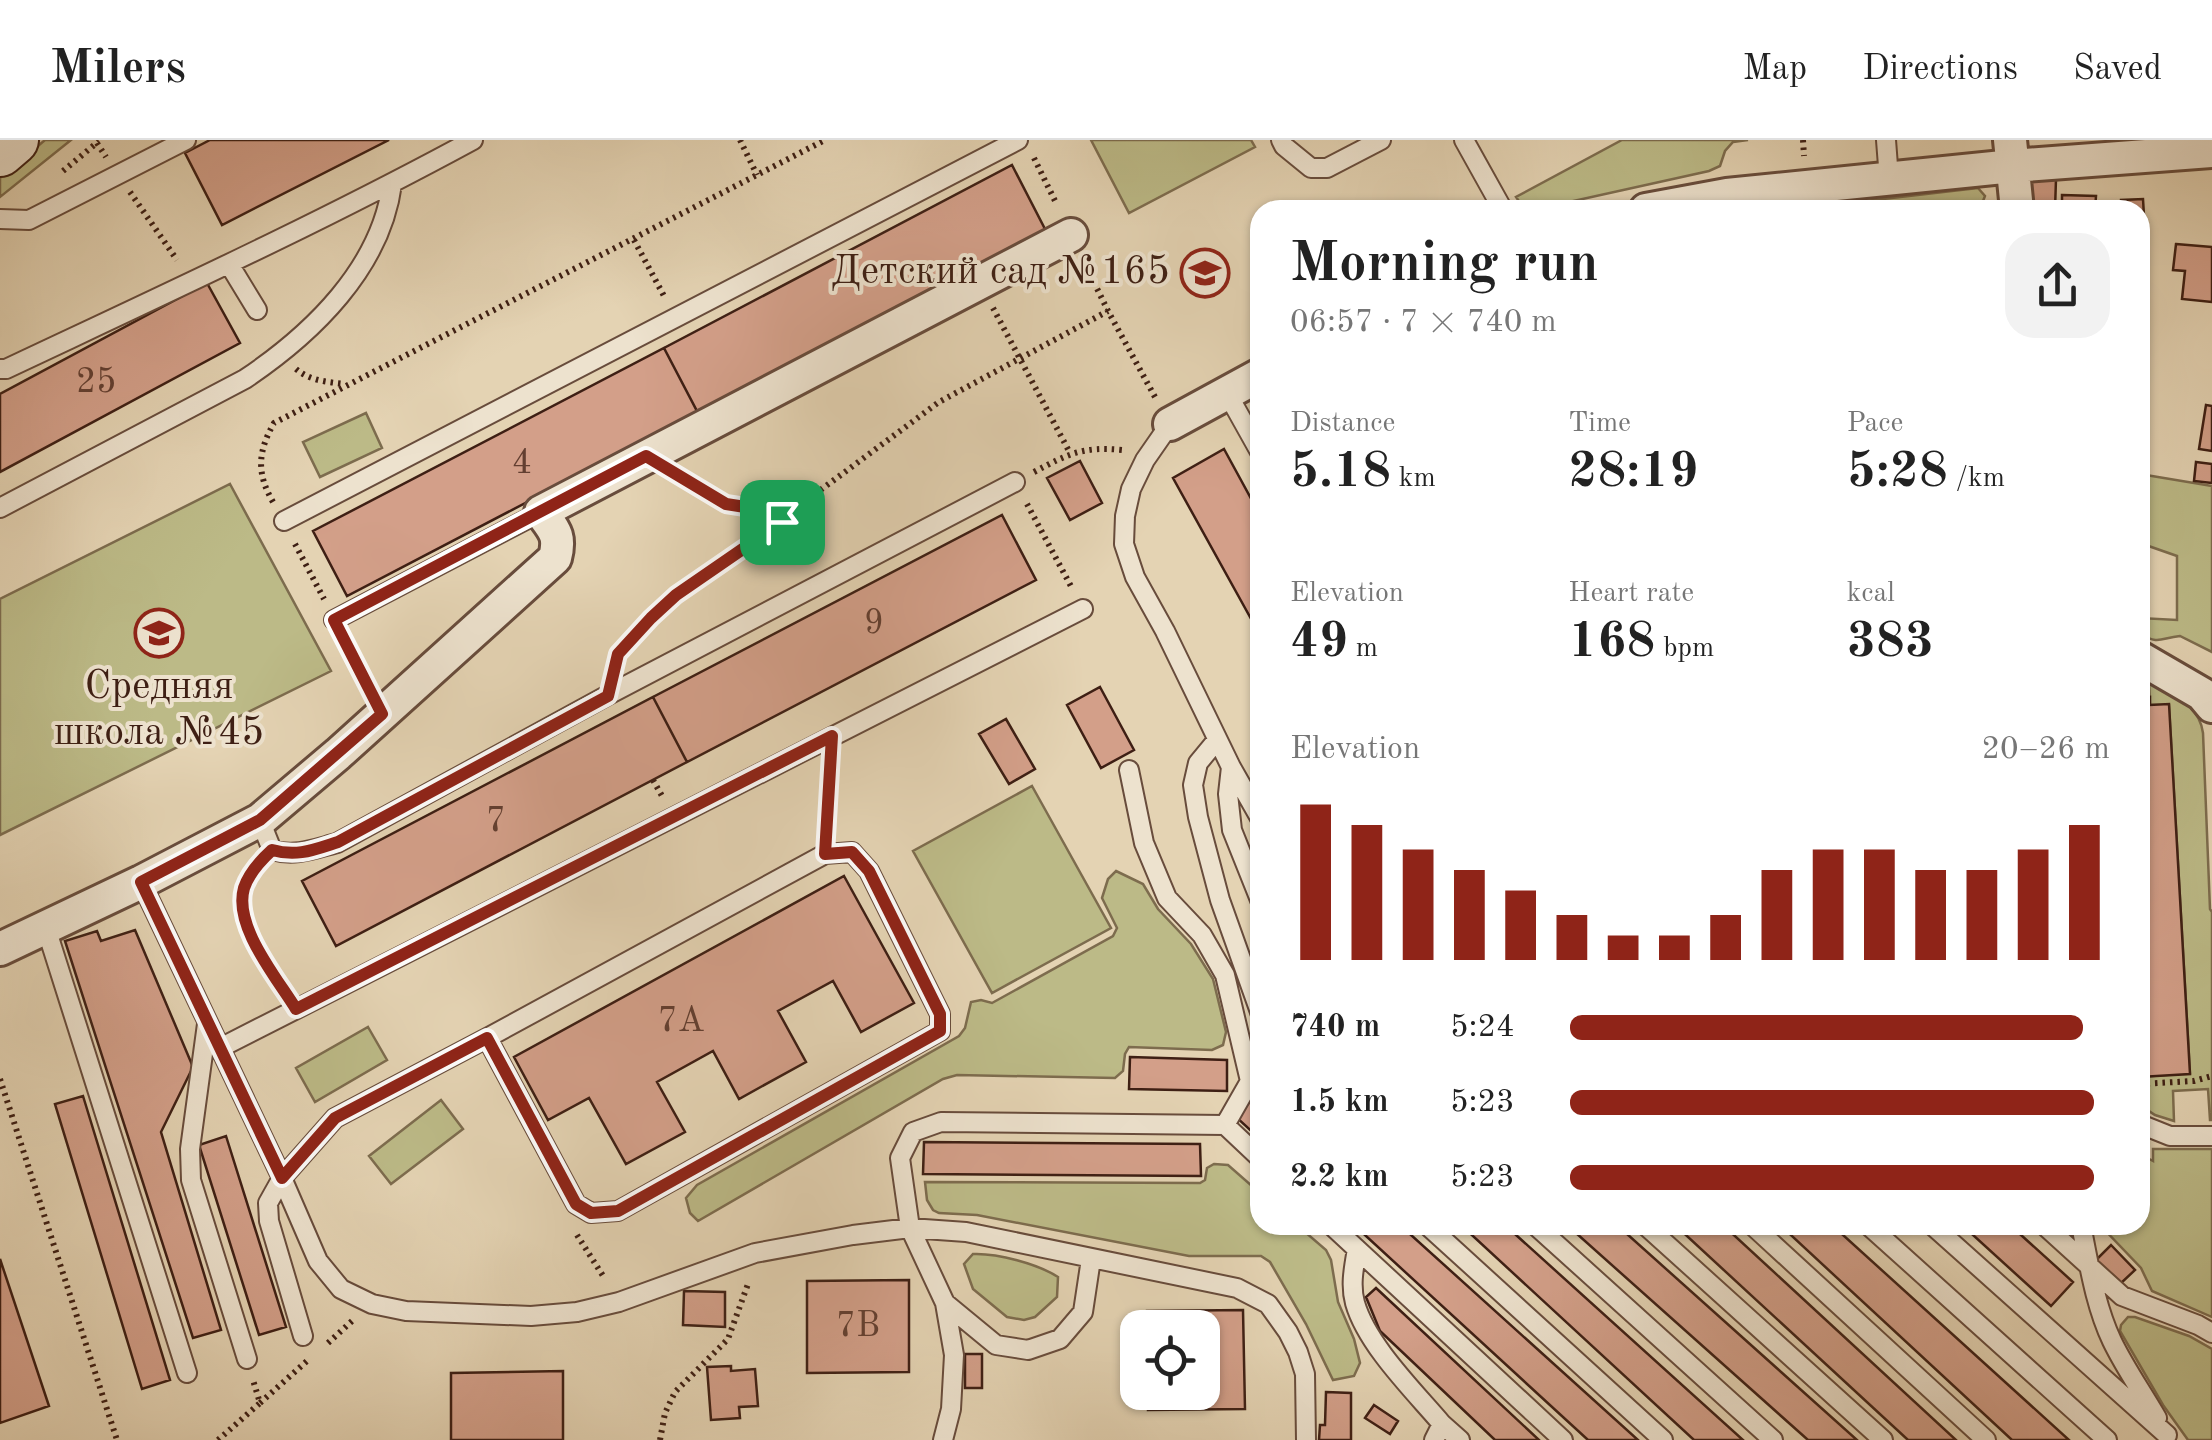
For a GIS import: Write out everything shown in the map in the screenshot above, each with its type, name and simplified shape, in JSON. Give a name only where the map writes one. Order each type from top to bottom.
[{"type":"main road","points":[[0,152],[14,140]]},
{"type":"street","points":[[1700,200],[1889,179],[2012,153],[2212,152]]},
{"type":"street","points":[[2012,153],[2016,200]]},
{"type":"street","points":[[0,949],[141,882],[266,835],[382,714],[555,558],[559,541],[541,512],[1071,235]]},
{"type":"street","points":[[1170,424],[1250,380]]},
{"type":"street","points":[[2150,664],[2202,694],[2212,706]]},
{"type":"lane","points":[[0,219],[29,220],[186,140]]},
{"type":"lane","points":[[2,370],[229,264],[472,140]]},
{"type":"lane","points":[[284,522],[1018,140]]},
{"type":"lane","points":[[1281,140],[1311,168],[1327,168],[1381,140]]},
{"type":"lane","points":[[1464,140],[1497,200]]},
{"type":"lane","points":[[1886,140],[1889,179]]},
{"type":"lane","points":[[0,508],[244,379],[281,354],[352,280],[378,235],[388,210],[392,184]]},
{"type":"lane","points":[[229,264],[257,310]]},
{"type":"lane","points":[[1227,393],[1250,434]]},
{"type":"lane","points":[[1170,424],[1131,489],[1124,544],[1134,577],[1250,800]]},
{"type":"lane","points":[[266,835],[287,854],[338,842],[1015,482]]},
{"type":"lane","points":[[334,620],[541,512]]},
{"type":"lane","points":[[220,1048],[1084,609]]},
{"type":"lane","points":[[1217,740],[1198,764],[1193,785],[1220,900],[1250,984]]},
{"type":"lane","points":[[1231,767],[1228,794],[1232,830],[1250,875]]},
{"type":"lane","points":[[1130,770],[1144,842],[1168,898],[1202,935],[1224,975],[1250,1050]]},
{"type":"lane","points":[[303,1336],[269,1221],[268,1203],[282,1178],[335,1118],[825,854],[852,852],[869,871],[940,1014],[940,1031],[618,1211],[591,1213],[576,1204],[487,1038]]},
{"type":"lane","points":[[141,882],[318,1261],[341,1289],[372,1304],[406,1312],[532,1316],[577,1312],[619,1302],[755,1253],[910,1228],[966,1232],[1237,1288],[1268,1304],[1288,1332],[1305,1374],[1306,1440]]},
{"type":"lane","points":[[46,928],[187,1372]]},
{"type":"lane","points":[[207,1022],[190,1148],[191,1180],[247,1359]]},
{"type":"lane","points":[[1224,1125],[1250,1082]]},
{"type":"lane","points":[[944,1440],[951,1409],[954,1355],[945,1303],[910,1228],[900,1158],[912,1132],[941,1122],[1224,1125],[1250,1149]]},
{"type":"lane","points":[[2150,1128],[2170,1136],[2212,1136]]},
{"type":"lane","points":[[1343,1235],[1563,1440]]},
{"type":"lane","points":[[1438,1235],[1663,1440]]},
{"type":"lane","points":[[1546,1235],[1773,1440]]},
{"type":"lane","points":[[1657,1235],[1883,1440]]},
{"type":"lane","points":[[1763,1235],[1986,1440]]},
{"type":"lane","points":[[1879,1235],[2107,1440]]},
{"type":"lane","points":[[1943,1235],[2168,1437]]},
{"type":"lane","points":[[2056,1235],[2122,1296],[2212,1333]]},
{"type":"lane","points":[[2083,1235],[2110,1338],[2168,1437]]},
{"type":"lane","points":[[1357,1248],[1352,1280],[1355,1303],[1372,1339],[1438,1432],[1460,1440]]},
{"type":"lane","points":[[945,1303],[996,1345],[1028,1350],[1060,1339],[1084,1312],[1091,1258]]},
{"type":"path","points":[[740,140],[757,175]]},
{"type":"path","points":[[382,714],[264,487],[260,459],[264,440],[274,423],[825,140]]},
{"type":"path","points":[[1036,162],[1056,204]]},
{"type":"path","points":[[119,175],[163,239]]},
{"type":"path","points":[[634,240],[676,318]]},
{"type":"path","points":[[1095,286],[1170,424]]},
{"type":"path","points":[[608,696],[618,654],[676,595],[782,522],[939,402],[1108,312]]},
{"type":"path","points":[[1004,330],[1070,453]]},
{"type":"path","points":[[1042,468],[1070,453],[1093,449],[1128,450],[1145,460]]},
{"type":"path","points":[[646,456],[726,504],[758,509],[782,522]]},
{"type":"path","points":[[1015,482],[1062,570]]},
{"type":"path","points":[[825,854],[832,736]]},
{"type":"path","points":[[266,835],[259,862],[244,889],[242,904],[247,929],[296,1009]]},
{"type":"path","points":[[2150,1083],[2212,1076]]},
{"type":"path","points":[[0,1079],[117,1440]]},
{"type":"path","points":[[578,1236],[619,1302]]},
{"type":"path","points":[[660,1440],[665,1413],[675,1392],[728,1339],[749,1283],[755,1253]]},
{"type":"path","points":[[218,1440],[260,1403],[247,1359]]},
{"type":"shaded area","points":[[45,140],[71,140],[0,197],[0,178]]},
{"type":"shaded area","points":[[1091,140],[1251,140],[1255,147],[1129,213]]},
{"type":"shaded area","points":[[1622,140],[1748,140],[1733,142],[1720,166],[1709,171],[1578,200],[1516,197]]},
{"type":"shaded area","points":[[1978,188],[1985,196],[1983,200],[1874,200]]},
{"type":"shaded area","points":[[366,413],[382,448],[320,477],[303,442]]},
{"type":"shaded area","points":[[2150,476],[2212,486],[2212,652],[2180,636],[2150,638],[2150,619],[2177,620],[2177,556],[2150,547]]},
{"type":"shaded area","name":"Средняя школа №45","points":[[230,484],[331,671],[0,835],[0,599]]},
{"type":"shaded area","points":[[2150,684],[2190,708],[2203,733],[2212,912],[2212,1120],[2208,1089],[2173,1091],[2174,1121],[2150,1112],[2150,1076],[2190,1073],[2169,705],[2150,705]]},
{"type":"shaded area","points":[[1032,786],[1111,928],[992,993],[913,851]]},
{"type":"shaded area","points":[[1116,871],[1143,884],[1158,909],[1191,944],[1213,979],[1226,1032],[1223,1045],[1212,1050],[1129,1047],[1123,1071],[1115,1078],[957,1075],[943,1079],[698,1221],[690,1213],[686,1198],[697,1185],[959,1036],[971,1002],[992,1003],[1113,936],[1117,928],[1102,898],[1108,879]]},
{"type":"shaded area","points":[[368,1027],[387,1060],[315,1102],[296,1068]]},
{"type":"shaded area","points":[[441,1100],[463,1129],[391,1184],[369,1156]]},
{"type":"shaded area","points":[[2153,1149],[2212,1149],[2212,1317],[2152,1291],[2141,1268],[2110,1235],[2150,1235],[2150,1159],[2153,1161]]},
{"type":"shaded area","points":[[1228,1165],[1250,1184],[1250,1235],[1309,1235],[1326,1250],[1338,1302],[1360,1363],[1354,1376],[1333,1380],[1270,1262],[1261,1256],[1189,1256],[977,1215],[939,1213],[927,1200],[925,1182],[1200,1183],[1205,1180],[1207,1168]]},
{"type":"shaded area","points":[[973,1254],[1005,1257],[1050,1272],[1058,1277],[1057,1297],[1035,1317],[1007,1317],[973,1289],[964,1264]]},
{"type":"shaded area","points":[[2128,1317],[2189,1336],[2212,1349],[2212,1440],[2188,1440],[2163,1405],[2120,1331]]},
{"type":"building","points":[[210,140],[389,140],[222,225],[185,153]]},
{"type":"building","points":[[1012,165],[1046,231],[698,413],[664,348]]},
{"type":"building","points":[[2030,178],[2056,179],[2055,200],[2029,200]]},
{"type":"building","points":[[2062,195],[2096,196],[2096,200],[2062,200]]},
{"type":"building","points":[[2176,244],[2212,247],[2212,302],[2182,299],[2185,271],[2173,270]]},
{"type":"building","points":[[207,283],[240,343],[0,472],[0,394]]},
{"type":"building","points":[[664,348],[698,413],[347,596],[313,531]]},
{"type":"building","points":[[2206,405],[2212,406],[2212,451],[2199,449]]},
{"type":"building","points":[[1224,449],[1250,497],[1250,617],[1173,478]]},
{"type":"building","points":[[1080,461],[1102,503],[1070,520],[1047,478]]},
{"type":"building","points":[[2196,462],[2212,464],[2212,483],[2194,481]]},
{"type":"building","points":[[1002,515],[1036,580],[687,762],[653,697]]},
{"type":"building","points":[[1100,687],[1134,750],[1101,768],[1067,705]]},
{"type":"building","points":[[653,697],[687,762],[336,946],[302,881]]},
{"type":"building","points":[[2169,704],[2190,1074],[2150,1076],[2150,705]]},
{"type":"building","points":[[1006,719],[1035,769],[1009,784],[979,734]]},
{"type":"building","points":[[844,876],[914,1003],[861,1032],[833,981],[778,1011],[806,1062],[739,1099],[713,1051],[657,1082],[685,1132],[626,1164],[589,1098],[548,1120],[514,1057]]},
{"type":"building","points":[[135,930],[193,1067],[161,1132],[221,1330],[193,1338],[65,941],[97,931],[101,941]]},
{"type":"building","points":[[1130,1057],[1227,1060],[1227,1091],[1129,1089]]},
{"type":"building","points":[[83,1096],[170,1380],[142,1389],[55,1104]]},
{"type":"building","points":[[1250,1102],[1250,1130],[1236,1117]]},
{"type":"building","points":[[226,1136],[286,1327],[259,1335],[199,1145]]},
{"type":"building","points":[[924,1142],[1200,1144],[1201,1176],[923,1174]]},
{"type":"building","points":[[1365,1235],[1411,1235],[1638,1440],[1588,1440]]},
{"type":"building","points":[[1472,1235],[1516,1235],[1743,1440],[1694,1440]]},
{"type":"building","points":[[1578,1235],[1628,1235],[1857,1440],[1808,1440]]},
{"type":"building","points":[[1686,1235],[1734,1235],[1956,1440],[1908,1440]]},
{"type":"building","points":[[1791,1235],[1843,1235],[2069,1440],[2012,1440]]},
{"type":"building","points":[[1973,1235],[2021,1235],[2073,1282],[2051,1306]]},
{"type":"building","points":[[2111,1245],[2135,1270],[2119,1285],[2095,1261]]},
{"type":"building","points":[[0,1259],[49,1406],[0,1423]]},
{"type":"building","points":[[909,1280],[909,1372],[807,1373],[807,1281]]},
{"type":"building","points":[[1376,1288],[1539,1440],[1495,1440],[1380,1331],[1366,1297]]},
{"type":"building","points":[[684,1291],[725,1292],[725,1327],[683,1325]]},
{"type":"building","points":[[1220,1310],[1243,1310],[1245,1409],[1220,1409]]},
{"type":"building","points":[[965,1354],[982,1354],[982,1388],[965,1388]]},
{"type":"building","points":[[731,1366],[731,1371],[755,1369],[758,1406],[739,1407],[740,1418],[711,1420],[707,1367]]},
{"type":"building","points":[[563,1371],[563,1440],[451,1440],[451,1373]]},
{"type":"building","points":[[1326,1392],[1351,1393],[1351,1440],[1319,1440],[1320,1425],[1325,1425]]},
{"type":"building","points":[[1374,1405],[1398,1421],[1390,1434],[1365,1418]]},
{"type":"place","name":"Детский сад №165","points":[[1205,273]]},
{"type":"place","name":"Средняя школа №45","points":[[159,633]]},
{"type":"route","points":[[646,456],[726,504],[758,509],[782,522],[676,595],[651,618],[618,654],[608,696],[338,842],[287,854],[272,850],[259,862],[244,889],[242,904],[247,929],[296,1009],[832,736],[825,854],[852,852],[869,871],[940,1014],[940,1031],[618,1211],[591,1213],[576,1204],[487,1038],[335,1118],[282,1178],[141,882],[260,820],[382,714],[334,620],[646,456]]}]
